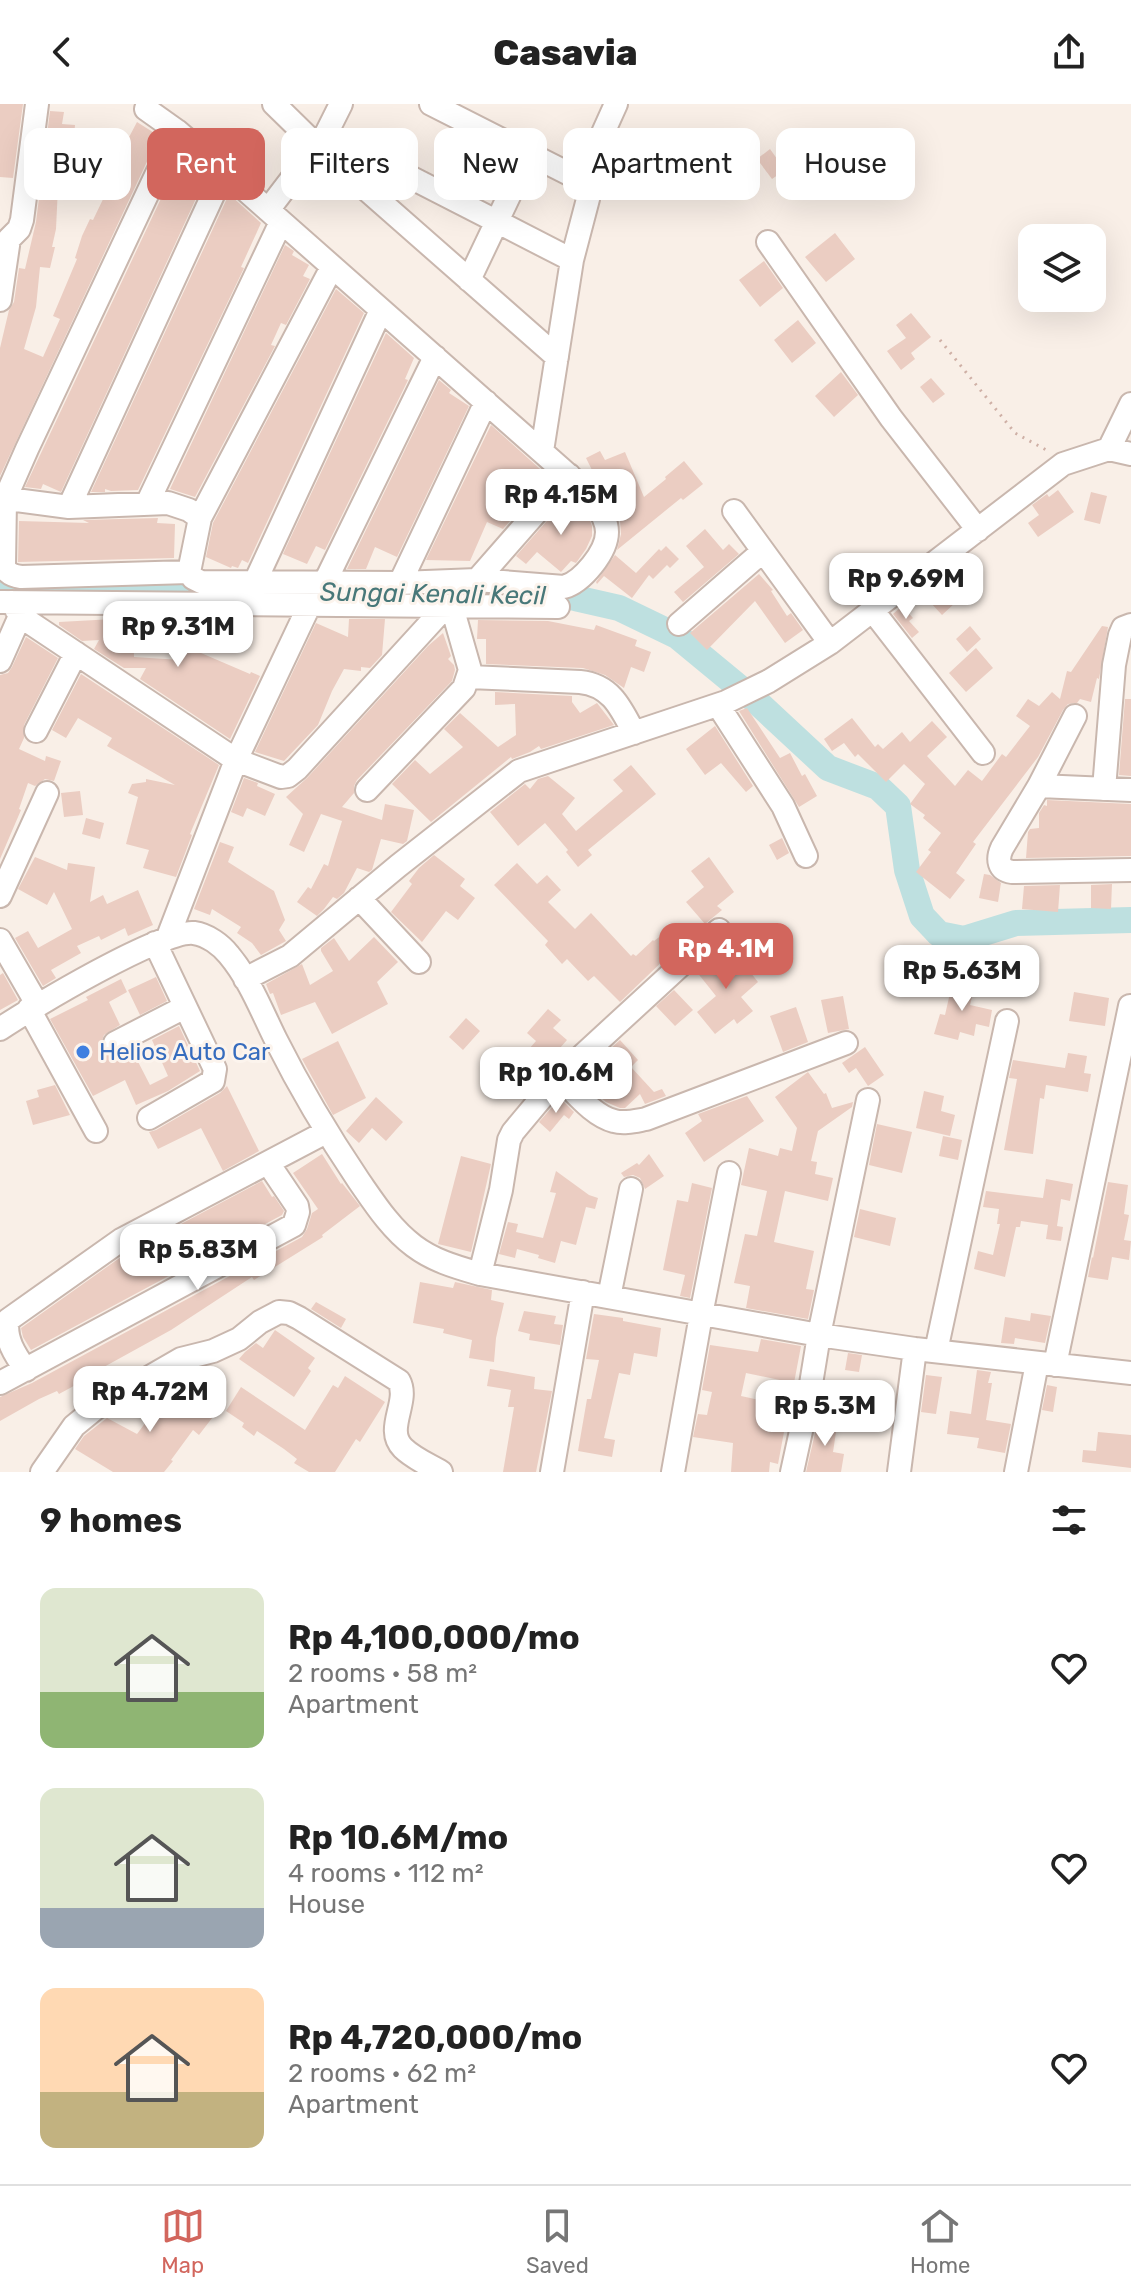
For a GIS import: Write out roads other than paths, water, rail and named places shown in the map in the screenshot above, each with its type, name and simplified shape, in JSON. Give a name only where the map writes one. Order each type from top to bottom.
[{"type":"street","points":[[0,300],[9,239],[19,229],[22,220],[37,104]]},
{"type":"street","points":[[274,104],[305,128]]},
{"type":"street","points":[[328,128],[341,104]]},
{"type":"street","points":[[431,104],[478,128]]},
{"type":"street","points":[[605,128],[616,104]]},
{"type":"street","points":[[146,109],[173,128]]},
{"type":"street","points":[[418,186],[572,260]]},
{"type":"street","points":[[147,195],[3,499],[4,566],[13,576],[21,577],[189,572]]},
{"type":"street","points":[[69,507],[211,200]]},
{"type":"street","points":[[11,607],[317,592],[400,583],[477,580],[564,587],[586,573],[605,542],[606,526],[592,496],[256,200]]},
{"type":"street","points":[[147,504],[274,216],[284,200]]},
{"type":"street","points":[[384,200],[557,357]]},
{"type":"street","points":[[469,280],[507,200]]},
{"type":"street","points":[[542,451],[572,260],[587,200]]},
{"type":"street","points":[[768,242],[891,418],[978,530]]},
{"type":"street","points":[[332,267],[200,518],[189,572],[201,582],[255,582],[449,606],[558,607]]},
{"type":"street","points":[[255,582],[381,310]]},
{"type":"street","points":[[149,1118],[213,1081],[216,1075],[185,1007],[161,940],[236,760],[435,357]]},
{"type":"street","points":[[400,583],[486,402]]},
{"type":"street","points":[[245,979],[290,956],[519,771],[722,703],[769,681],[830,643],[1067,461],[1120,452],[1131,404]]},
{"type":"street","points":[[477,580],[569,475]]},
{"type":"street","points":[[3,499],[69,507],[168,503],[178,505],[200,518]]},
{"type":"street","points":[[734,511],[830,643]]},
{"type":"street","points":[[679,624],[763,551]]},
{"type":"street","points":[[367,790],[464,688],[469,677],[470,670],[449,606]]},
{"type":"street","points":[[11,607],[236,760],[281,777],[288,776],[449,606]]},
{"type":"street","points":[[0,661],[11,607]]},
{"type":"street","points":[[873,611],[983,753]]},
{"type":"street","points":[[1104,789],[1114,665],[1120,635],[1123,628],[1131,625]]},
{"type":"street","points":[[36,731],[76,653]]},
{"type":"street","points":[[469,677],[596,685],[620,705],[634,733]]},
{"type":"street","points":[[722,703],[783,806],[806,856]]},
{"type":"street","points":[[1075,716],[998,860],[1003,869],[1012,872],[1131,870]]},
{"type":"street","points":[[1039,786],[1131,790]]},
{"type":"street","points":[[0,896],[47,793]]},
{"type":"street","points":[[359,898],[419,962]]},
{"type":"street","points":[[480,1274],[513,1132],[559,1077],[719,930]]},
{"type":"street","points":[[0,1029],[33,1007],[161,940],[194,933],[219,945],[231,957],[301,1091],[326,1132],[396,1230],[430,1257],[480,1274],[819,1335],[1131,1373]]},
{"type":"street","points":[[0,940],[96,1131]]},
{"type":"street","points":[[1016,1472],[1046,1364],[1130,1006]]},
{"type":"street","points":[[115,1043],[185,1007]]},
{"type":"street","points":[[899,1472],[1007,1021]]},
{"type":"street","points":[[559,1077],[605,1117],[615,1122],[630,1122],[646,1119],[846,1043]]},
{"type":"street","points":[[792,1472],[868,1100]]},
{"type":"street","points":[[14,1362],[5,1331],[8,1320],[121,1240],[326,1132]]},
{"type":"street","points":[[0,1383],[14,1362],[294,1225],[297,1206],[268,1163]]},
{"type":"street","points":[[673,1472],[729,1173]]},
{"type":"street","points":[[609,1297],[631,1189]]},
{"type":"street","points":[[552,1472],[583,1292]]},
{"type":"street","points":[[42,1472],[74,1426],[96,1408],[181,1359],[213,1351],[239,1339],[279,1312],[299,1318],[399,1381],[403,1392],[396,1426],[398,1441],[405,1450],[441,1472]]},
{"type":"waterway","name":"Sungai Kenali Kecil","points":[[0,589],[232,592]]},
{"type":"waterway","name":"Sungai Kenali Kecil","points":[[419,591],[542,593],[575,598],[619,608],[677,636],[757,702],[828,768],[878,787],[898,806],[907,870],[922,916],[939,934],[964,939],[1016,923],[1131,920]]},
{"type":"place","name":"Helios Auto Car","points":[[83,1052]]}]
